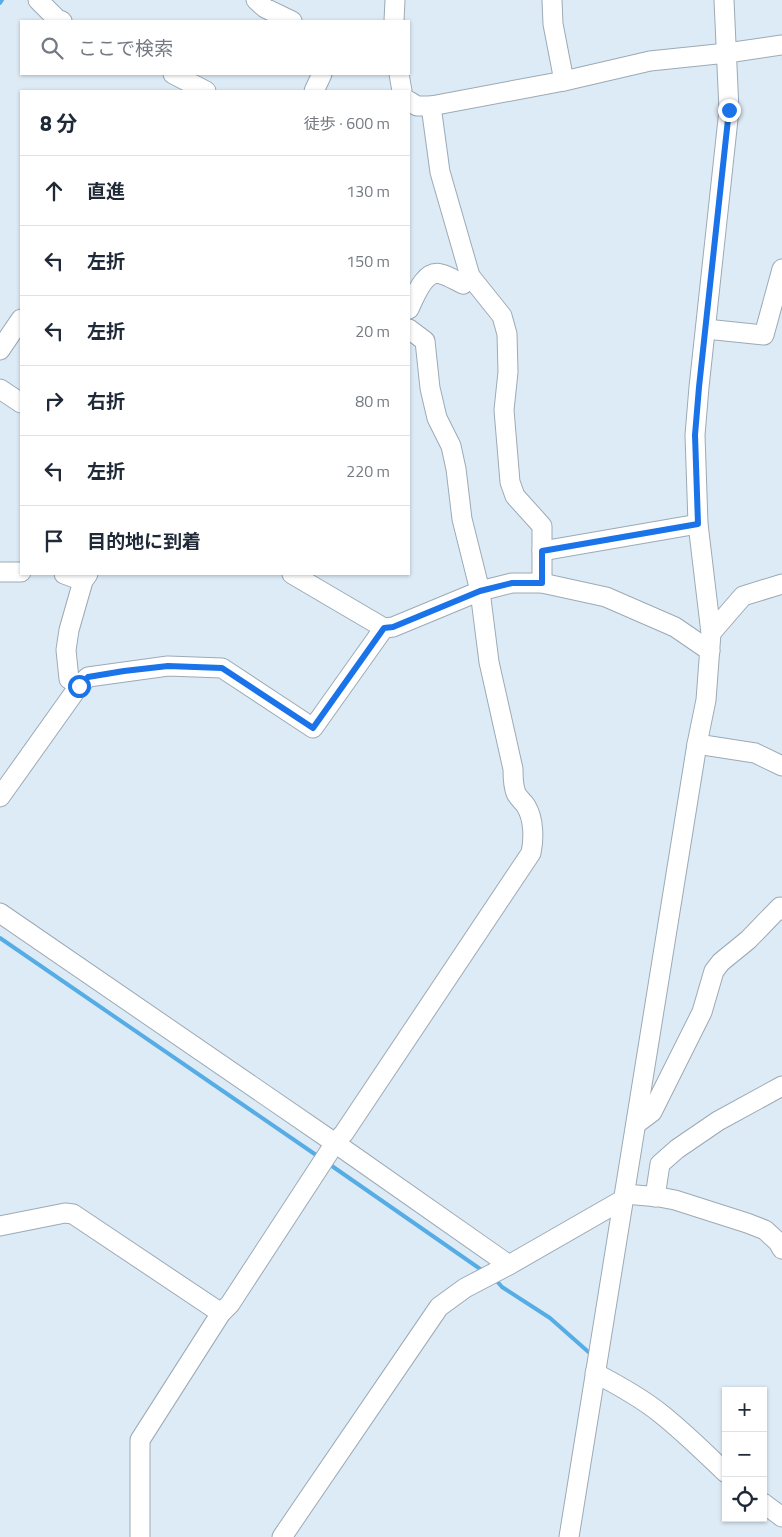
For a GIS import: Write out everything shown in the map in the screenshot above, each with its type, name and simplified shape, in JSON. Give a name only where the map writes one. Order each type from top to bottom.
[{"type":"street","points":[[38,0],[60,20]]},
{"type":"street","points":[[256,0],[265,8],[290,20]]},
{"type":"street","points":[[394,20],[395,0]]},
{"type":"street","points":[[552,0],[553,24],[564,81]]},
{"type":"street","points":[[569,1537],[697,744],[706,700],[711,642],[698,524],[695,435],[729,110],[724,0]]},
{"type":"street","points":[[410,102],[417,106],[431,106],[564,81],[650,61],[782,46]]},
{"type":"street","points":[[314,90],[322,75]]},
{"type":"street","points":[[399,75],[402,90]]},
{"type":"street","points":[[176,81],[203,90]]},
{"type":"street","points":[[431,106],[440,172],[470,276],[502,316],[507,334],[508,372],[504,410],[510,482],[515,496],[542,526],[542,583]]},
{"type":"street","points":[[706,330],[764,335],[782,269]]},
{"type":"street","points":[[410,307],[426,278],[433,274],[441,274],[463,284],[470,276]]},
{"type":"street","points":[[0,350],[20,320]]},
{"type":"street","points":[[140,1537],[140,1440],[220,1313],[230,1304],[335,1143],[344,1133],[531,853],[533,842],[530,816],[526,806],[516,795],[514,786],[513,769],[489,662],[480,591],[462,519],[453,454],[437,418],[430,388],[425,341],[410,329]]},
{"type":"street","points":[[0,389],[20,402]]},
{"type":"street","points":[[542,551],[698,524]]},
{"type":"street","points":[[0,572],[20,572]]},
{"type":"street","points":[[71,575],[86,577],[68,630],[66,650],[69,679],[79,686]]},
{"type":"street","points":[[294,575],[384,628],[393,627],[480,591],[512,583],[542,583],[606,597],[711,642]]},
{"type":"street","points":[[711,642],[743,596],[782,584]]},
{"type":"street","points":[[0,797],[79,686],[88,677],[168,666],[222,668],[313,728],[384,628]]},
{"type":"street","points":[[697,744],[755,752],[782,766]]},
{"type":"street","points":[[636,1124],[652,1112],[702,1012],[714,971],[721,962],[748,940],[780,907],[782,910]]},
{"type":"street","points":[[0,913],[509,1265]]},
{"type":"street","points":[[654,1197],[660,1164],[677,1149],[718,1121],[782,1086]]},
{"type":"street","points":[[282,1537],[439,1307],[465,1288],[509,1265],[624,1197],[654,1197],[675,1200],[748,1223],[765,1230],[778,1242],[782,1249]]},
{"type":"street","points":[[0,1226],[65,1213],[73,1214],[220,1313]]},
{"type":"street","points":[[595,1373],[626,1390],[659,1412],[722,1469]]},
{"type":"street","points":[[767,1505],[782,1517]]},
{"type":"waterway","points":[[0,938],[319,1157]]},
{"type":"waterway","points":[[329,1164],[483,1271]]},
{"type":"waterway","points":[[495,1279],[502,1287],[550,1318],[593,1356]]},
{"type":"route","points":[[79,686],[88,677],[124,671],[168,666],[222,668],[313,728],[384,628],[393,627],[480,591],[512,583],[542,583],[542,551],[698,524],[695,435],[729,110]]}]
